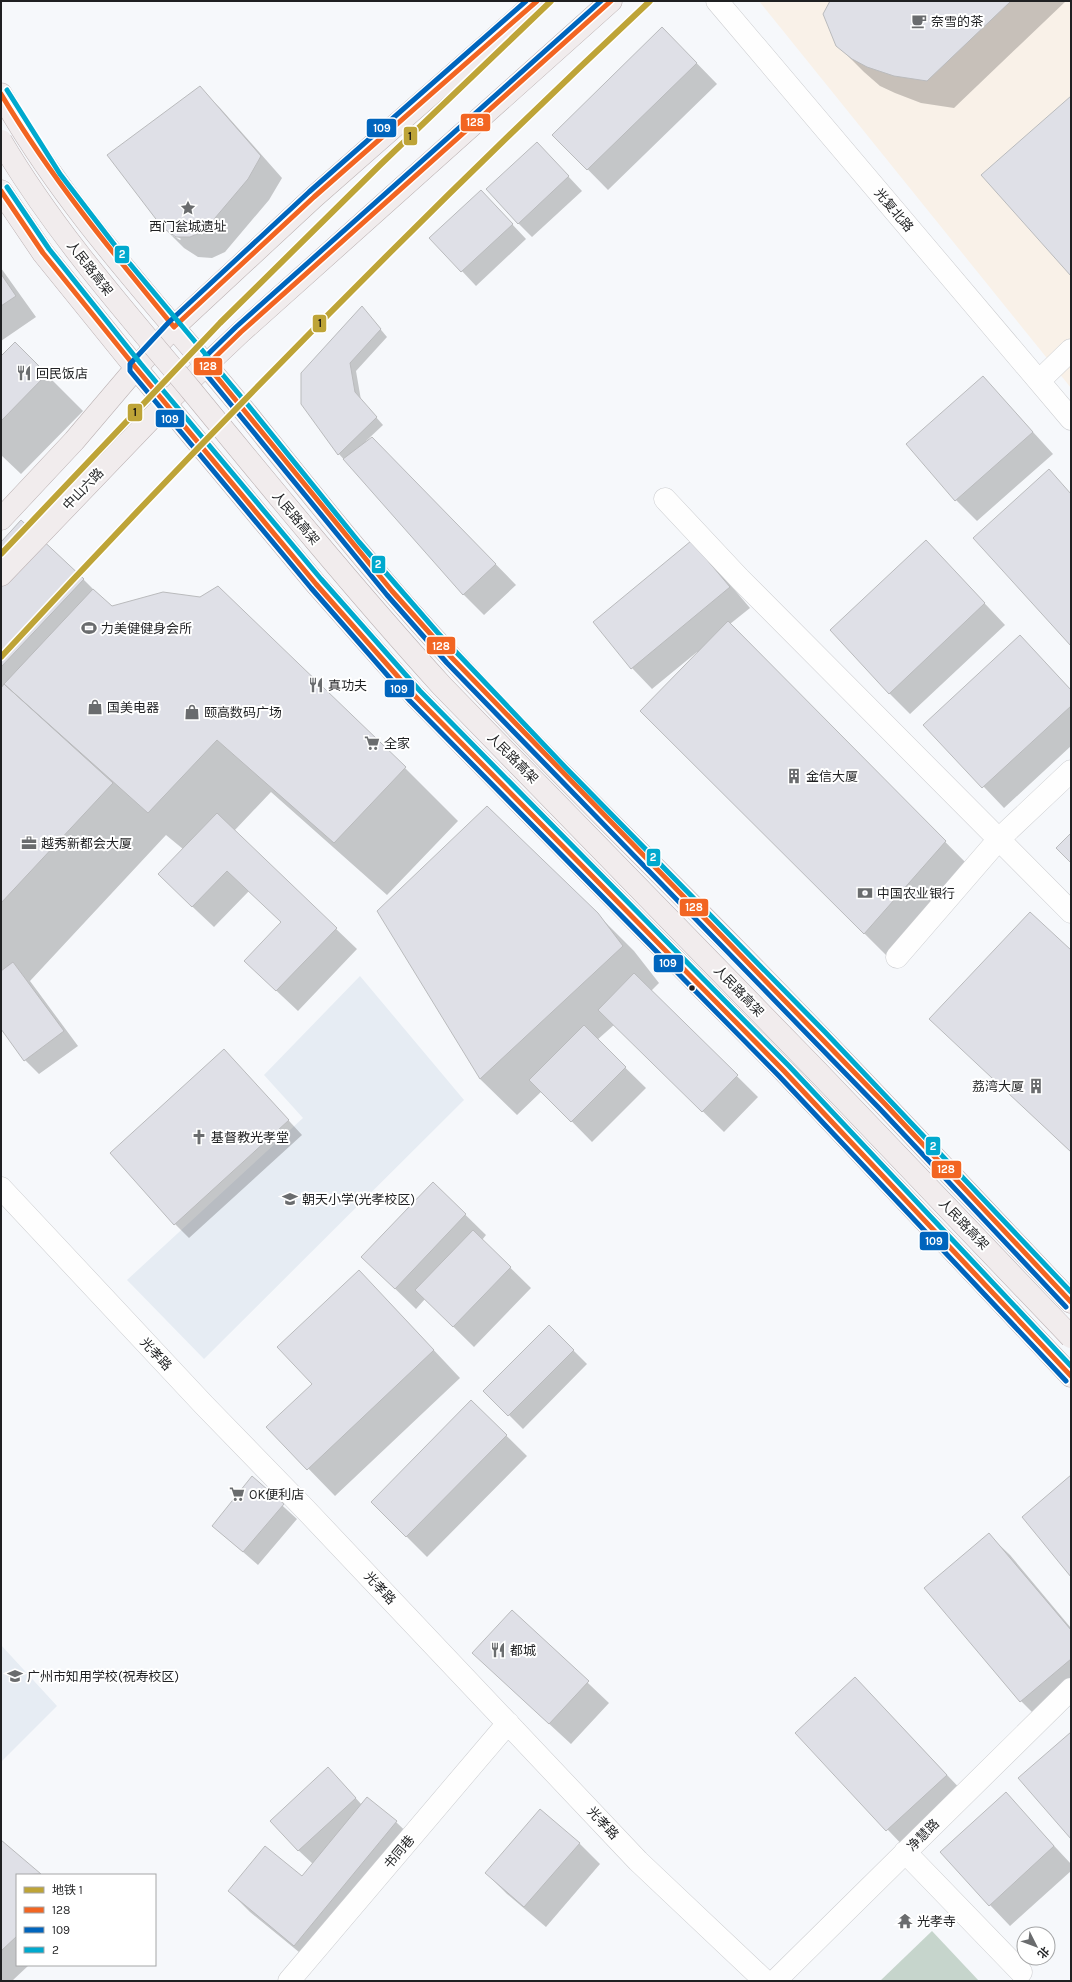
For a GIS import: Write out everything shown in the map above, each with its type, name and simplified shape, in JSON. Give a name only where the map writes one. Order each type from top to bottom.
[{"type":"main road","points":[[1,519],[74,441],[174,326],[314,197],[537,1]]},
{"type":"main road","name":"中山六路","points":[[1,575],[166,403],[247,326],[611,1]]},
{"type":"main road","points":[[1,94],[17,122],[80,213],[108,250],[207,365],[392,591],[452,658],[848,1065],[1071,1302]]},
{"type":"main road","name":"人民路高架","points":[[1,140],[18,169],[49,214],[97,276],[316,542],[391,629],[454,697],[833,1088],[1071,1337]]},
{"type":"main road","points":[[1,191],[43,253],[136,368],[327,596],[415,696],[784,1071],[1071,1376]]},
{"type":"street","name":"光复北路","points":[[716,1],[1071,419]]},
{"type":"street","points":[[1039,381],[1071,350]]},
{"type":"street","points":[[665,499],[739,578],[1071,912]]},
{"type":"street","points":[[897,957],[999,838],[1071,771]]},
{"type":"street","name":"光孝路","points":[[1,1188],[204,1405],[638,1861],[766,1981]]},
{"type":"street","name":"净慧路","points":[[775,1981],[1071,1689]]},
{"type":"street","name":"书同巷","points":[[289,1981],[508,1723]]},
{"type":"street","points":[[905,1852],[1021,1972]]},
{"type":"shaded area","points":[[759,1],[1071,1],[1071,388]]},
{"type":"shaded area","name":"朝天小学(光孝校区)","points":[[360,976],[464,1100],[204,1359],[127,1280],[303,1118],[264,1075]]},
{"type":"shaded area","name":"广州市知用学校(祝寿校区)","points":[[1,1645],[57,1706],[1,1762]]},
{"type":"shaded area","points":[[932,1931],[979,1981],[880,1981]]},
{"type":"building","points":[[830,1],[1011,1],[927,81],[894,76],[867,67],[852,59],[836,46],[823,14]]},
{"type":"building","points":[[662,27],[697,63],[587,170],[552,135]]},
{"type":"building","name":"西门瓮城遗址","points":[[200,86],[261,156],[248,179],[204,231],[190,237],[176,237],[162,227],[107,155]]},
{"type":"building","points":[[1071,96],[1071,276],[981,175]]},
{"type":"building","points":[[537,142],[569,176],[518,224],[486,189]]},
{"type":"building","points":[[481,190],[513,224],[461,272],[429,238]]},
{"type":"building","points":[[1,274],[16,296],[1,306]]},
{"type":"building","points":[[362,306],[381,329],[350,363],[355,392],[377,417],[338,455],[301,404],[301,373]]},
{"type":"building","points":[[15,342],[47,374],[1,421],[1,356]]},
{"type":"building","points":[[983,376],[1033,432],[955,501],[906,444]]},
{"type":"building","points":[[372,437],[496,564],[463,595],[343,459]]},
{"type":"building","points":[[1049,469],[1071,494],[1071,646],[973,538]]},
{"type":"building","points":[[21,520],[84,579],[1,667],[1,542]]},
{"type":"building","points":[[926,540],[985,603],[889,694],[830,630]]},
{"type":"building","points":[[691,541],[730,587],[631,669],[593,622]]},
{"type":"building","name":"颐高数码广场","points":[[218,586],[406,767],[334,843],[217,740],[148,813],[4,684],[93,589],[112,606],[163,592],[200,597]]},
{"type":"building","name":"金信大厦","points":[[728,621],[946,841],[864,934],[640,711]]},
{"type":"building","points":[[1020,635],[1071,690],[1071,706],[982,788],[923,725]]},
{"type":"building","name":"越秀新都会大厦","points":[[4,684],[113,783],[1,903],[1,688]]},
{"type":"building","points":[[487,806],[598,913],[623,946],[480,1079],[377,911]]},
{"type":"building","points":[[217,813],[337,928],[276,991],[244,961],[281,922],[227,871],[192,907],[158,874]]},
{"type":"building","points":[[1071,833],[1071,863],[1056,848]]},
{"type":"building","name":"荔湾大厦","points":[[1030,912],[1071,950],[1071,1152],[929,1019]]},
{"type":"building","points":[[13,962],[64,1031],[24,1061],[1,1029],[1,971]]},
{"type":"building","points":[[634,973],[738,1075],[702,1112],[598,1010]]},
{"type":"building","points":[[584,1025],[626,1067],[571,1122],[529,1080]]},
{"type":"building","name":"基督教光孝堂","points":[[224,1049],[289,1120],[174,1225],[110,1153]]},
{"type":"building","points":[[433,1182],[466,1214],[395,1289],[361,1257]]},
{"type":"building","points":[[473,1230],[511,1267],[453,1327],[415,1290]]},
{"type":"building","points":[[359,1270],[434,1350],[307,1470],[266,1427],[312,1384],[277,1347]]},
{"type":"building","points":[[549,1325],[574,1350],[508,1416],[483,1391]]},
{"type":"building","points":[[471,1400],[507,1435],[406,1537],[371,1502]]},
{"type":"building","points":[[1071,1475],[1071,1577],[1022,1517]]},
{"type":"building","points":[[252,1476],[284,1504],[243,1552],[212,1526]]},
{"type":"building","points":[[989,1533],[1071,1630],[1071,1659],[1020,1702],[924,1588]]},
{"type":"building","points":[[512,1610],[589,1681],[549,1724],[472,1653]]},
{"type":"building","points":[[855,1677],[947,1775],[886,1831],[795,1733]]},
{"type":"building","points":[[1071,1732],[1071,1839],[1018,1778]]},
{"type":"building","points":[[328,1767],[356,1798],[298,1851],[270,1821]]},
{"type":"building","points":[[1006,1792],[1054,1846],[989,1906],[940,1852]]},
{"type":"building","points":[[367,1797],[397,1821],[294,1946],[228,1891],[265,1846],[302,1876]]},
{"type":"building","points":[[540,1809],[580,1843],[524,1907],[485,1873]]},
{"type":"building","points":[[1,1840],[41,1874],[16,1874],[16,1937],[1,1951]]},
{"type":"metro line","name":"1","points":[[1,554],[220,323],[380,165],[551,1]]},
{"type":"metro line","name":"1","points":[[1,657],[159,489],[320,323],[566,80],[650,1]]},
{"type":"transit line","name":"109","points":[[526,1],[309,192],[169,322],[130,364],[130,371],[311,588],[410,701],[779,1076],[1066,1381]]},
{"type":"transit line","name":"128","points":[[1,94],[20,125],[61,185],[174,327],[314,197],[537,1]]},
{"type":"transit line","name":"109","points":[[601,1],[236,327],[202,360],[201,368],[387,595],[447,663],[880,1109],[1066,1307]]},
{"type":"transit line","name":"128","points":[[611,1],[241,332],[207,365],[392,591],[452,658],[885,1104],[1071,1302]]},
{"type":"transit line","name":"2","points":[[7,90],[60,174],[120,252],[248,405],[359,542],[438,633],[566,768],[825,1032],[1071,1292]]},
{"type":"transit line","name":"2","points":[[7,187],[49,249],[141,364],[321,579],[420,691],[789,1066],[1071,1366]]},
{"type":"transit line","name":"128","points":[[1,191],[43,253],[136,368],[316,584],[415,696],[784,1071],[1071,1376]]},
{"type":"place","name":"奈雪的茶","points":[[919,21]]},
{"type":"place","name":"西门瓮城遗址","points":[[188,208]]},
{"type":"place","name":"回民饭店","points":[[24,373]]},
{"type":"place","name":"力美健健身会所","points":[[89,628]]},
{"type":"place","name":"真功夫","points":[[316,685]]},
{"type":"place","name":"国美电器","points":[[95,707]]},
{"type":"place","name":"颐高数码广场","points":[[192,712]]},
{"type":"place","name":"全家","points":[[372,743]]},
{"type":"place","name":"金信大厦","points":[[794,776]]},
{"type":"place","name":"越秀新都会大厦","points":[[29,843]]},
{"type":"place","name":"中国农业银行","points":[[865,893]]},
{"type":"place","name":"荔湾大厦","points":[[1036,1086]]},
{"type":"place","name":"基督教光孝堂","points":[[199,1137]]},
{"type":"place","name":"朝天小学(光孝校区)","points":[[290,1199]]},
{"type":"place","name":"OK便利店","points":[[237,1494]]},
{"type":"place","name":"都城","points":[[498,1650]]},
{"type":"place","name":"广州市知用学校(祝寿校区)","points":[[15,1676]]},
{"type":"place","name":"光孝寺","points":[[905,1921]]}]
